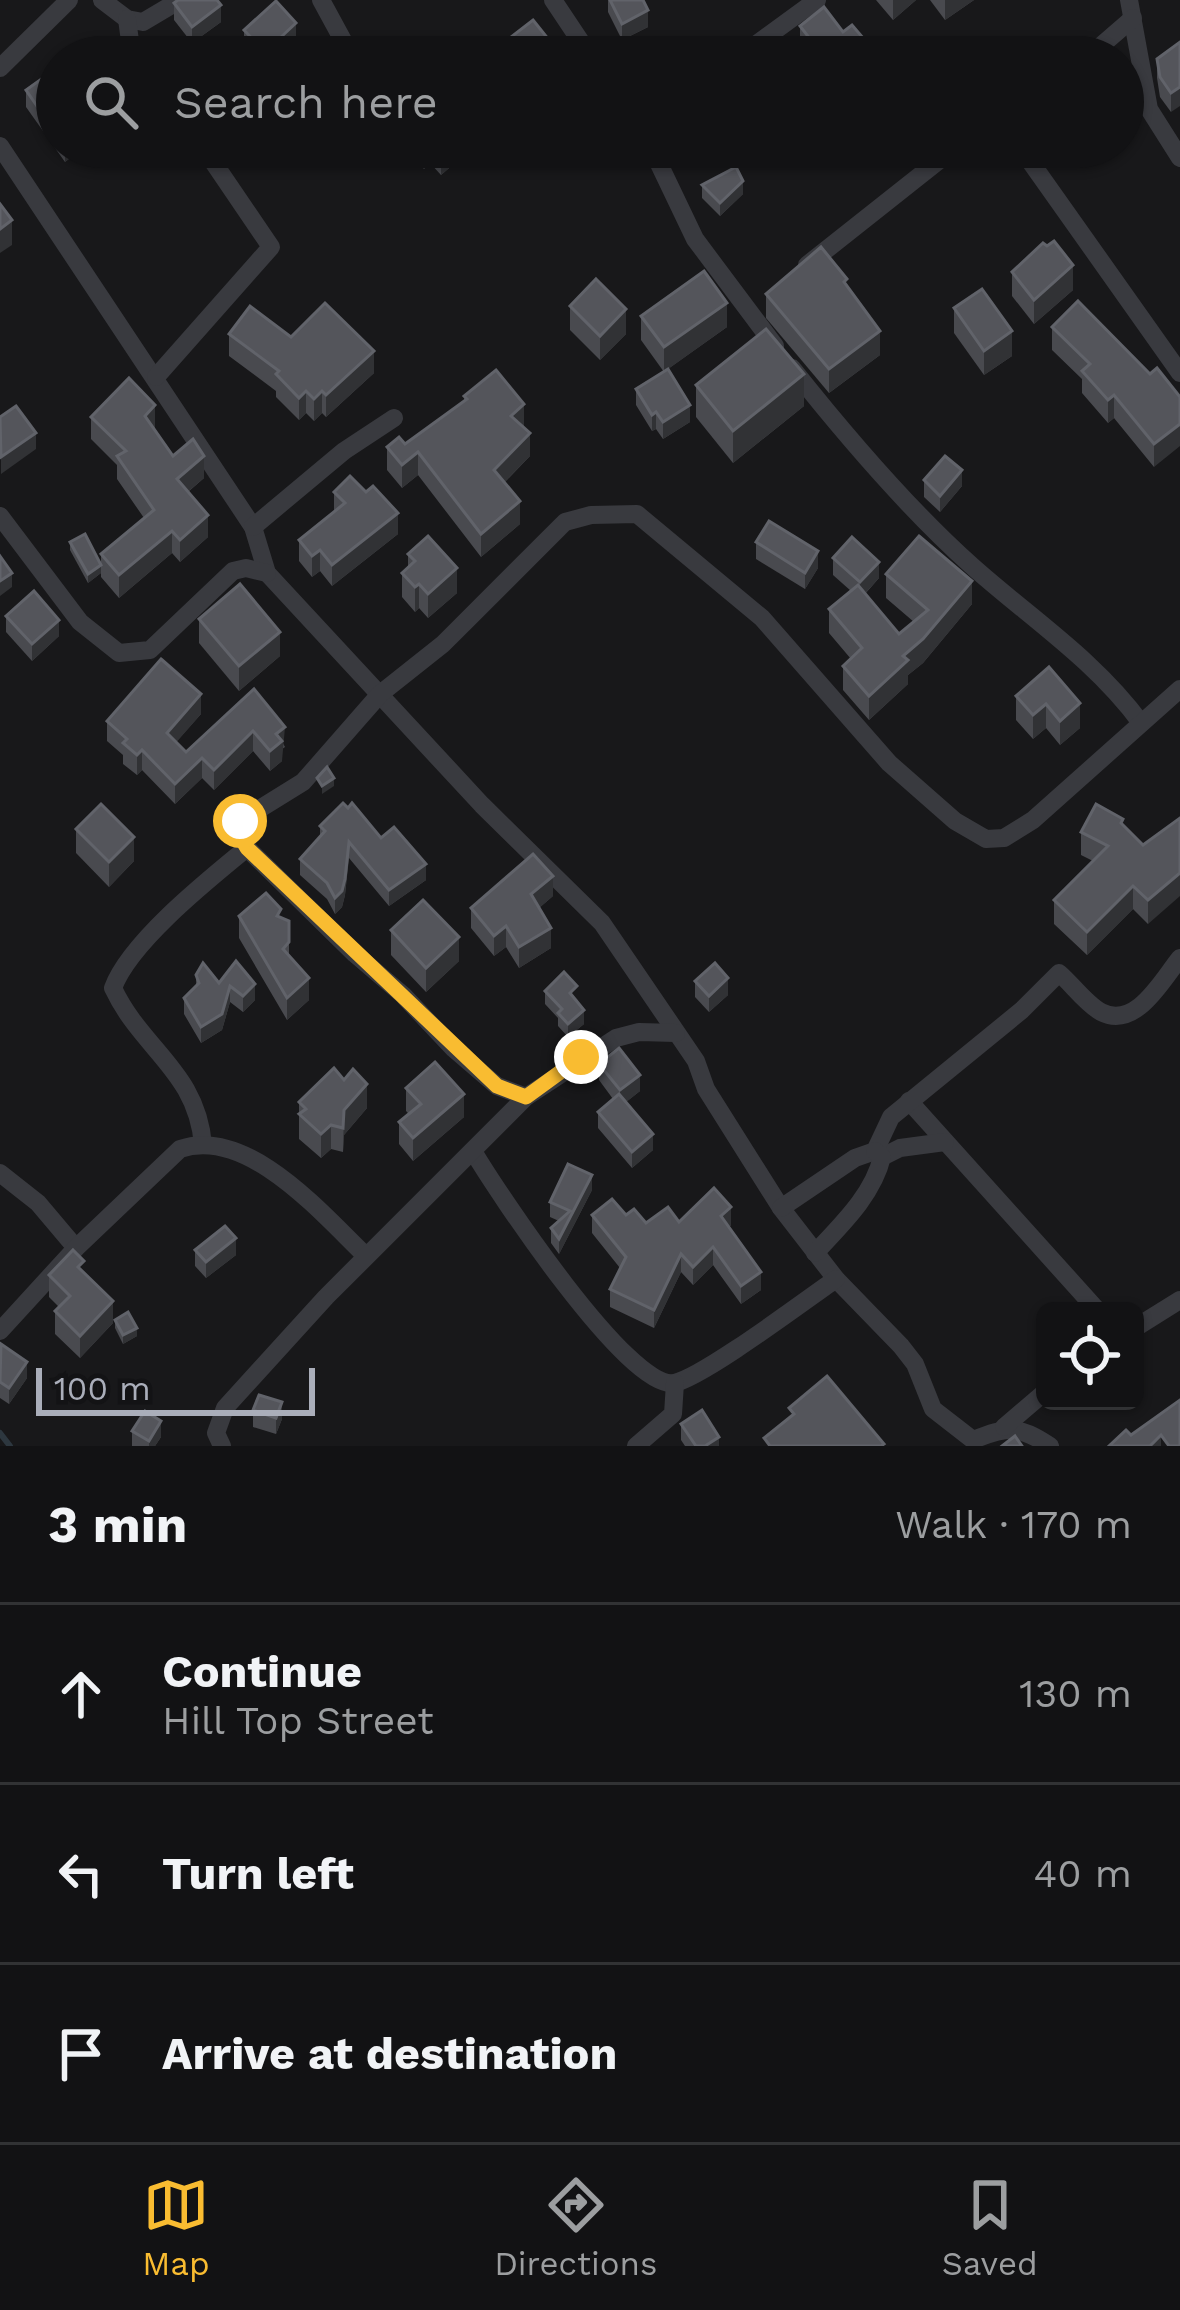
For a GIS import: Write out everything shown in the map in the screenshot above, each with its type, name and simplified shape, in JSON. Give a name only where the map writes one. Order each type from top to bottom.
[{"type":"street","points":[[0,68],[68,0]]},
{"type":"street","points":[[102,0],[128,19],[149,20],[180,0]]},
{"type":"street","points":[[321,0],[341,36]]},
{"type":"street","points":[[553,0],[577,36]]},
{"type":"street","points":[[768,36],[818,0]]},
{"type":"street","points":[[1107,36],[1131,9]]},
{"type":"street","points":[[128,19],[130,36]]},
{"type":"street","points":[[1144,81],[1149,109],[1180,158]]},
{"type":"street","points":[[0,146],[7,172],[157,376],[253,526],[267,573],[482,806],[602,923],[696,1061],[706,1089],[781,1208],[836,1279],[901,1346],[933,1409],[972,1443],[1004,1427],[1036,1400]]},
{"type":"street","points":[[157,376],[271,247],[216,168]]},
{"type":"street","points":[[661,168],[695,238],[757,309],[832,420],[927,522],[1094,669],[1141,723]]},
{"type":"street","points":[[796,275],[930,168]]},
{"type":"street","points":[[1035,168],[1180,373]]},
{"type":"street","points":[[253,526],[344,451],[394,418]]},
{"type":"street","points":[[526,1097],[497,1086],[454,1049],[242,840],[240,821],[302,782],[380,694],[443,644],[565,522],[591,514],[637,514],[762,618],[889,764],[955,821],[986,838],[1004,838],[1034,820],[1180,689]]},
{"type":"street","points":[[0,516],[80,622],[119,653],[150,650],[233,571],[246,568],[267,573]]},
{"type":"street","points":[[203,1145],[201,1118],[192,1093],[122,1008],[113,988],[120,968],[242,840]]},
{"type":"street","points":[[815,1253],[878,1174],[891,1117],[1022,1010],[1059,973],[1100,1012],[1126,1015],[1140,1007],[1180,958]]},
{"type":"street","points":[[639,1033],[660,1008]]},
{"type":"street","points":[[222,1446],[216,1433],[225,1408],[366,1256],[526,1097],[616,1038],[676,1033]]},
{"type":"street","points":[[909,1101],[1090,1302]]},
{"type":"street","points":[[781,1208],[855,1158],[945,1142]]},
{"type":"street","points":[[0,1330],[76,1248],[179,1149],[203,1145],[226,1149],[291,1184],[366,1256]]},
{"type":"street","points":[[472,1151],[509,1211],[592,1316],[649,1375],[675,1383],[836,1279]]},
{"type":"street","points":[[0,1173],[38,1203],[76,1248]]},
{"type":"street","points":[[1144,1322],[1180,1300]]},
{"type":"street","points":[[635,1446],[673,1414],[675,1383]]},
{"type":"street","points":[[1004,1427],[1028,1432],[1050,1446]]},
{"type":"building","points":[[217,0],[221,5],[192,27],[174,3]]},
{"type":"building","points":[[610,0],[643,0],[648,10],[622,24]]},
{"type":"building","points":[[276,1],[296,23],[282,36],[250,36],[244,30]]},
{"type":"building","points":[[824,7],[843,32],[852,25],[861,36],[808,36],[800,26]]},
{"type":"building","points":[[533,20],[546,36],[512,36]]},
{"type":"building","points":[[1180,42],[1180,87],[1171,93],[1160,77],[1157,59]]},
{"type":"building","points":[[36,83],[36,105],[26,90]]},
{"type":"building","points":[[734,168],[743,181],[720,203],[702,185]]},
{"type":"building","points":[[0,204],[12,220],[0,229]]},
{"type":"building","points":[[1054,241],[1073,265],[1034,300],[1012,272],[1043,243],[1047,246]]},
{"type":"building","points":[[821,247],[880,331],[829,369],[766,294]]},
{"type":"building","points":[[704,271],[727,303],[664,347],[641,316]]},
{"type":"building","points":[[596,279],[626,309],[600,336],[570,306]]},
{"type":"building","points":[[982,289],[1012,331],[984,351],[954,308]]},
{"type":"building","points":[[1078,301],[1150,374],[1157,368],[1180,397],[1180,424],[1154,444],[1114,395],[1108,400],[1082,371],[1090,364],[1052,327]]},
{"type":"building","points":[[325,303],[374,351],[326,395],[322,391],[314,399],[306,391],[299,398],[276,374],[279,371],[229,334],[250,306],[291,337]]},
{"type":"building","points":[[766,329],[804,374],[733,431],[696,385]]},
{"type":"building","points":[[668,369],[690,405],[663,422],[656,412],[652,415],[636,389]]},
{"type":"building","points":[[496,370],[524,404],[511,416],[530,433],[494,470],[520,501],[481,534],[418,452],[402,465],[387,447],[399,437],[405,444],[467,399],[464,396]]},
{"type":"building","points":[[129,378],[155,405],[145,416],[173,456],[193,439],[204,456],[177,479],[208,515],[180,540],[172,531],[119,575],[101,554],[154,510],[117,456],[126,451],[91,417]]},
{"type":"building","points":[[16,406],[36,433],[1,457],[0,417]]},
{"type":"building","points":[[945,456],[962,470],[940,496],[924,480]]},
{"type":"building","points":[[350,476],[366,492],[373,486],[398,513],[332,565],[320,550],[312,556],[299,540],[345,503],[334,492]]},
{"type":"building","points":[[769,521],[818,551],[805,573],[756,542]]},
{"type":"building","points":[[85,534],[101,565],[88,574],[70,542]]},
{"type":"building","points":[[428,536],[457,568],[428,594],[402,573],[415,561],[408,554]]},
{"type":"building","points":[[919,536],[972,581],[903,656],[908,660],[869,696],[843,666],[862,648],[829,609],[858,585],[899,634],[928,610],[886,574]]},
{"type":"building","points":[[852,537],[879,562],[860,582],[833,558]]},
{"type":"building","points":[[0,556],[12,573],[0,581]]},
{"type":"building","points":[[240,584],[280,632],[239,666],[199,619]]},
{"type":"building","points":[[34,591],[59,620],[32,644],[6,616]]},
{"type":"building","points":[[161,659],[201,694],[167,733],[186,752],[254,689],[285,727],[276,734],[282,741],[270,751],[253,731],[214,770],[202,758],[175,784],[142,750],[137,755],[123,743],[127,739],[107,721]]},
{"type":"building","points":[[1049,667],[1080,703],[1060,721],[1046,704],[1033,715],[1016,696]]},
{"type":"building","points":[[327,767],[334,778],[322,786],[317,778]]},
{"type":"building","points":[[343,803],[348,808],[352,803],[381,838],[394,827],[426,864],[389,890],[349,842],[342,891],[335,898],[327,883],[300,859],[325,831],[320,826]]},
{"type":"building","points":[[101,804],[134,837],[109,862],[76,829]]},
{"type":"building","points":[[1096,804],[1123,819],[1121,823],[1143,845],[1180,818],[1180,873],[1148,900],[1133,886],[1087,932],[1054,900],[1108,846],[1081,832]]},
{"type":"building","points":[[533,854],[553,876],[531,894],[551,928],[519,947],[506,926],[494,936],[471,908]]},
{"type":"building","points":[[266,893],[281,909],[277,916],[289,921],[289,942],[283,949],[309,978],[287,998],[239,916]]},
{"type":"building","points":[[423,900],[459,937],[426,968],[391,930]]},
{"type":"building","points":[[236,961],[255,984],[243,996],[230,986],[222,1014],[201,1027],[184,998],[199,983],[196,975],[203,963],[219,983]]},
{"type":"building","points":[[715,963],[728,978],[709,996],[695,981]]},
{"type":"building","points":[[564,972],[577,986],[570,993],[584,1010],[568,1024],[558,1013],[562,1009],[545,991]]},
{"type":"building","points":[[619,1048],[640,1075],[620,1090],[599,1064]]},
{"type":"building","points":[[435,1062],[464,1094],[413,1138],[399,1122],[421,1104],[406,1088]]},
{"type":"building","points":[[334,1068],[344,1080],[353,1069],[367,1084],[344,1110],[343,1128],[331,1125],[321,1134],[299,1114],[306,1109],[299,1102]]},
{"type":"building","points":[[619,1094],[653,1134],[632,1152],[598,1112]]},
{"type":"building","points":[[568,1164],[592,1175],[559,1239],[551,1228],[570,1211],[550,1202]]},
{"type":"building","points":[[714,1188],[731,1207],[721,1216],[761,1272],[741,1286],[713,1247],[693,1267],[681,1254],[654,1310],[610,1289],[626,1257],[592,1215],[612,1199],[626,1215],[634,1209],[646,1223],[668,1207],[679,1222]]},
{"type":"building","points":[[225,1226],[236,1238],[206,1262],[195,1250]]},
{"type":"building","points":[[73,1250],[84,1261],[78,1267],[113,1301],[80,1336],[55,1311],[70,1296],[49,1275]]},
{"type":"building","points":[[128,1312],[137,1328],[123,1335],[115,1320]]},
{"type":"building","points":[[1,1344],[27,1362],[9,1388],[0,1382]]},
{"type":"building","points":[[827,1376],[884,1444],[770,1446],[764,1438],[794,1414],[789,1408]]},
{"type":"building","points":[[259,1395],[282,1402],[276,1418],[253,1410]]},
{"type":"building","points":[[1180,1400],[1180,1446],[1169,1446],[1161,1435],[1150,1446],[1109,1446],[1126,1430],[1131,1435]]},
{"type":"building","points":[[702,1410],[719,1437],[696,1446],[681,1424]]},
{"type":"building","points":[[145,1411],[161,1421],[149,1441],[132,1431]]},
{"type":"building","points":[[1015,1436],[1022,1446],[1002,1446]]},
{"type":"waterway","points":[[0,1433],[10,1446]]},
{"type":"route","points":[[240,821],[237,831],[247,848],[497,1086],[526,1097],[581,1057]]}]
